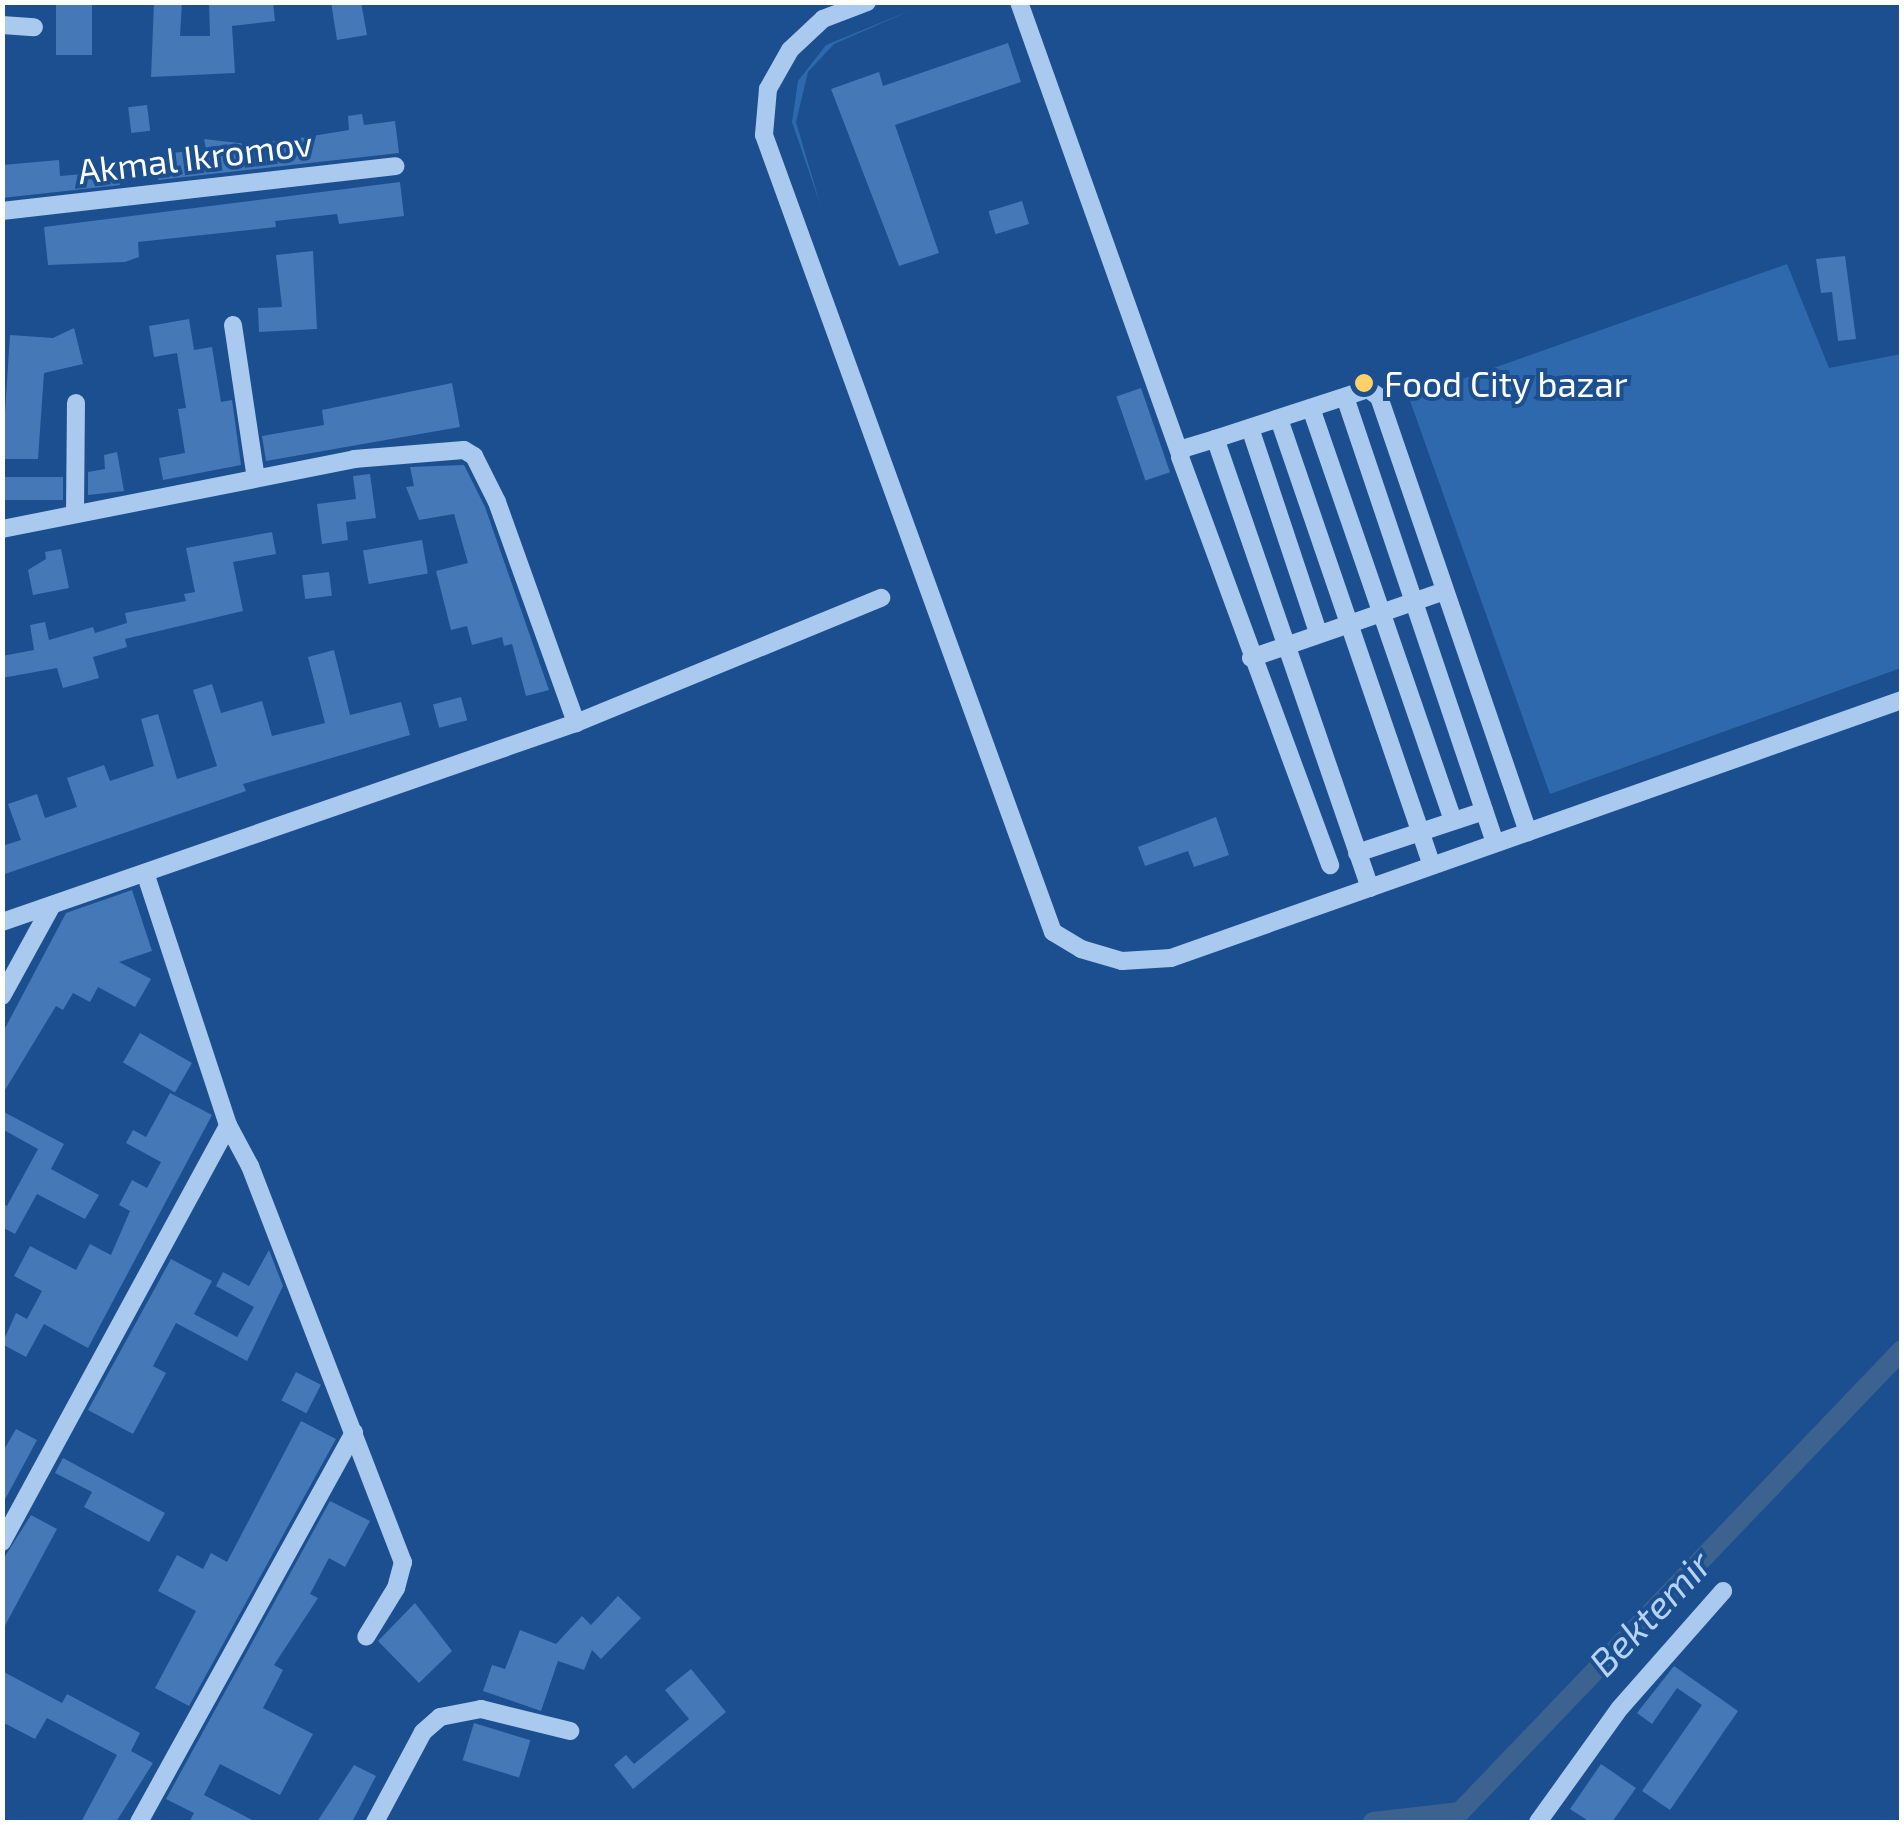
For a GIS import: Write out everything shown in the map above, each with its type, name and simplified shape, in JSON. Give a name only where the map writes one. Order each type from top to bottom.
[{"type":"street","points":[[866,2],[823,19],[790,50],[768,89],[764,134],[1053,932],[1081,949],[1122,961],[1171,958],[1902,700]]},
{"type":"street","points":[[1020,2],[1251,658],[1330,865]]},
{"type":"street","points":[[2,24],[34,27]]},
{"type":"street","name":"Akmal Ikromov","points":[[2,212],[394,166]]},
{"type":"street","points":[[233,325],[256,478]]},
{"type":"street","points":[[1180,452],[1368,389],[1379,397],[1528,832]]},
{"type":"street","points":[[1344,397],[1494,841]]},
{"type":"street","points":[[75,514],[76,403]]},
{"type":"street","points":[[1311,408],[1453,820]]},
{"type":"street","points":[[1279,418],[1430,864]]},
{"type":"street","points":[[1250,428],[1318,633]]},
{"type":"street","points":[[1215,439],[1370,888]]},
{"type":"street","points":[[2,529],[354,459],[452,450],[474,456],[576,724]]},
{"type":"street","points":[[1251,658],[1446,591]]},
{"type":"street","points":[[2,922],[576,724],[881,598]]},
{"type":"street","points":[[1357,853],[1484,811]]},
{"type":"street","points":[[145,872],[228,1125],[404,1562],[396,1588],[366,1637]]},
{"type":"street","points":[[2,996],[52,905]]},
{"type":"street","points":[[2,1542],[228,1125]]},
{"type":"street","points":[[139,1822],[354,1432]]},
{"type":"street","points":[[1538,1822],[1620,1708],[1723,1591]]},
{"type":"street","points":[[375,1822],[423,1732],[440,1717],[480,1710],[570,1731]]},
{"type":"shaded area","points":[[914,9],[834,44],[808,72],[796,122],[821,207],[792,122],[798,81],[826,45]]},
{"type":"shaded area","points":[[1787,264],[1829,368],[1901,354],[1901,668],[1550,794],[1409,398]]},
{"type":"building","points":[[56,2],[92,2],[92,55],[56,55]]},
{"type":"building","points":[[154,2],[182,2],[180,36],[210,36],[209,2],[273,2],[275,21],[232,26],[235,73],[151,77]]},
{"type":"building","points":[[331,2],[361,2],[367,35],[337,40]]},
{"type":"building","points":[[1008,43],[1021,82],[895,125],[939,253],[899,266],[831,89],[879,72],[883,86]]},
{"type":"building","points":[[147,105],[150,131],[131,133],[128,107]]},
{"type":"building","points":[[362,114],[364,125],[395,121],[399,153],[158,180],[155,155],[206,149],[204,139],[247,144],[294,139],[349,130],[348,116]]},
{"type":"building","points":[[59,160],[60,176],[118,171],[120,185],[2,198],[2,165]]},
{"type":"building","points":[[400,182],[404,216],[339,224],[337,214],[275,221],[276,227],[138,242],[139,257],[125,262],[48,265],[44,227]]},
{"type":"building","points":[[1022,201],[1029,224],[996,234],[989,211]]},
{"type":"building","points":[[313,251],[317,329],[259,332],[258,308],[282,307],[276,255]]},
{"type":"building","points":[[1845,256],[1856,339],[1838,341],[1832,292],[1821,293],[1816,259]]},
{"type":"building","points":[[189,319],[194,350],[212,347],[221,402],[232,400],[241,465],[163,480],[159,458],[185,453],[178,409],[186,408],[177,353],[154,357],[149,326]]},
{"type":"building","points":[[74,328],[83,364],[44,373],[38,459],[2,459],[10,335],[53,338]]},
{"type":"building","points":[[452,383],[460,427],[266,461],[262,436],[324,425],[322,410]]},
{"type":"building","points":[[1141,388],[1170,472],[1145,481],[1116,396]]},
{"type":"building","points":[[117,452],[124,491],[88,495],[88,472],[105,469],[104,455]]},
{"type":"building","points":[[464,465],[485,507],[549,690],[526,696],[512,644],[504,646],[502,637],[472,645],[467,626],[451,630],[436,571],[468,563],[454,514],[419,520],[406,487],[414,486],[410,467]]},
{"type":"building","points":[[370,474],[376,518],[346,522],[348,540],[322,544],[317,504],[356,499],[353,476]]},
{"type":"building","points":[[2,477],[63,477],[63,500],[2,500]]},
{"type":"building","points":[[272,532],[276,554],[233,562],[243,611],[125,639],[127,647],[93,657],[99,678],[63,688],[57,668],[2,678],[2,656],[34,650],[30,625],[45,622],[49,640],[93,627],[95,633],[127,623],[125,613],[186,601],[184,594],[195,592],[186,548]]},
{"type":"building","points":[[422,540],[428,573],[369,584],[363,550]]},
{"type":"building","points":[[61,549],[69,588],[33,595],[28,570],[46,559],[45,552]]},
{"type":"building","points":[[329,572],[332,596],[305,599],[302,575]]},
{"type":"building","points":[[334,650],[350,715],[401,702],[410,735],[243,784],[246,791],[2,875],[2,846],[21,840],[8,804],[37,794],[45,818],[77,807],[67,778],[104,765],[110,781],[154,766],[141,719],[158,714],[177,779],[217,766],[193,690],[212,684],[221,713],[262,701],[272,736],[325,723],[308,657]]},
{"type":"building","points":[[461,697],[467,720],[439,728],[433,705]]},
{"type":"building","points":[[1216,817],[1229,855],[1194,867],[1188,851],[1145,866],[1138,847]]},
{"type":"building","points":[[132,890],[152,951],[119,962],[151,979],[135,1007],[98,987],[90,1002],[73,993],[63,1010],[56,1006],[2,1095],[2,1034],[66,913]]},
{"type":"building","points":[[140,1033],[192,1063],[175,1092],[123,1062]]},
{"type":"building","points":[[170,1093],[212,1115],[88,1348],[44,1324],[26,1357],[2,1344],[16,1313],[27,1319],[42,1291],[14,1276],[30,1246],[76,1270],[90,1244],[111,1255],[130,1211],[119,1205],[132,1180],[147,1188],[161,1162],[126,1143],[133,1130],[146,1137]]},
{"type":"building","points":[[2,1111],[64,1144],[51,1169],[99,1195],[85,1219],[37,1194],[15,1234],[2,1227],[2,1203],[7,1206],[38,1149],[2,1129]]},
{"type":"building","points":[[269,1250],[283,1286],[247,1361],[176,1323],[153,1366],[166,1373],[133,1434],[88,1410],[171,1259],[212,1281],[194,1314],[237,1337],[254,1307],[216,1286],[223,1272],[249,1286]]},
{"type":"building","points":[[296,1372],[321,1385],[306,1413],[281,1401]]},
{"type":"building","points":[[301,1421],[336,1439],[189,1706],[155,1688],[196,1611],[158,1591],[177,1555],[203,1569],[211,1553],[227,1562]]},
{"type":"building","points":[[16,1429],[37,1440],[2,1505],[2,1453]]},
{"type":"building","points":[[63,1458],[165,1513],[149,1542],[84,1507],[92,1492],[55,1473]]},
{"type":"building","points":[[330,1501],[370,1521],[345,1567],[329,1558],[310,1594],[318,1598],[274,1665],[283,1670],[263,1708],[313,1734],[280,1795],[220,1764],[204,1795],[256,1822],[189,1822],[194,1813],[166,1799]]},
{"type":"building","points":[[31,1515],[57,1529],[2,1631],[2,1561]]},
{"type":"building","points":[[618,1596],[641,1618],[601,1659],[592,1650],[584,1670],[558,1661],[541,1711],[483,1691],[492,1665],[505,1669],[520,1630],[556,1644],[582,1616],[591,1625]]},
{"type":"building","points":[[415,1603],[452,1651],[419,1683],[378,1641]]},
{"type":"building","points":[[1674,1666],[1738,1711],[1670,1810],[1642,1791],[1702,1705],[1677,1688],[1652,1724],[1637,1713]]},
{"type":"building","points":[[691,1669],[726,1712],[633,1789],[614,1765],[626,1755],[634,1764],[689,1719],[665,1690]]},
{"type":"building","points":[[2,1671],[62,1703],[67,1694],[140,1733],[131,1751],[153,1763],[116,1822],[81,1822],[117,1755],[47,1718],[35,1739],[2,1722]]},
{"type":"building","points":[[474,1723],[530,1740],[519,1778],[463,1760]]},
{"type":"building","points":[[1601,1764],[1636,1788],[1612,1822],[1590,1822],[1570,1809]]},
{"type":"building","points":[[354,1765],[376,1776],[352,1822],[317,1822]]},
{"type":"waterway","name":"Bektemir","points":[[1373,1822],[1460,1812],[1902,1350]]},
{"type":"place","name":"Food City bazar","points":[[1364,383]]}]
